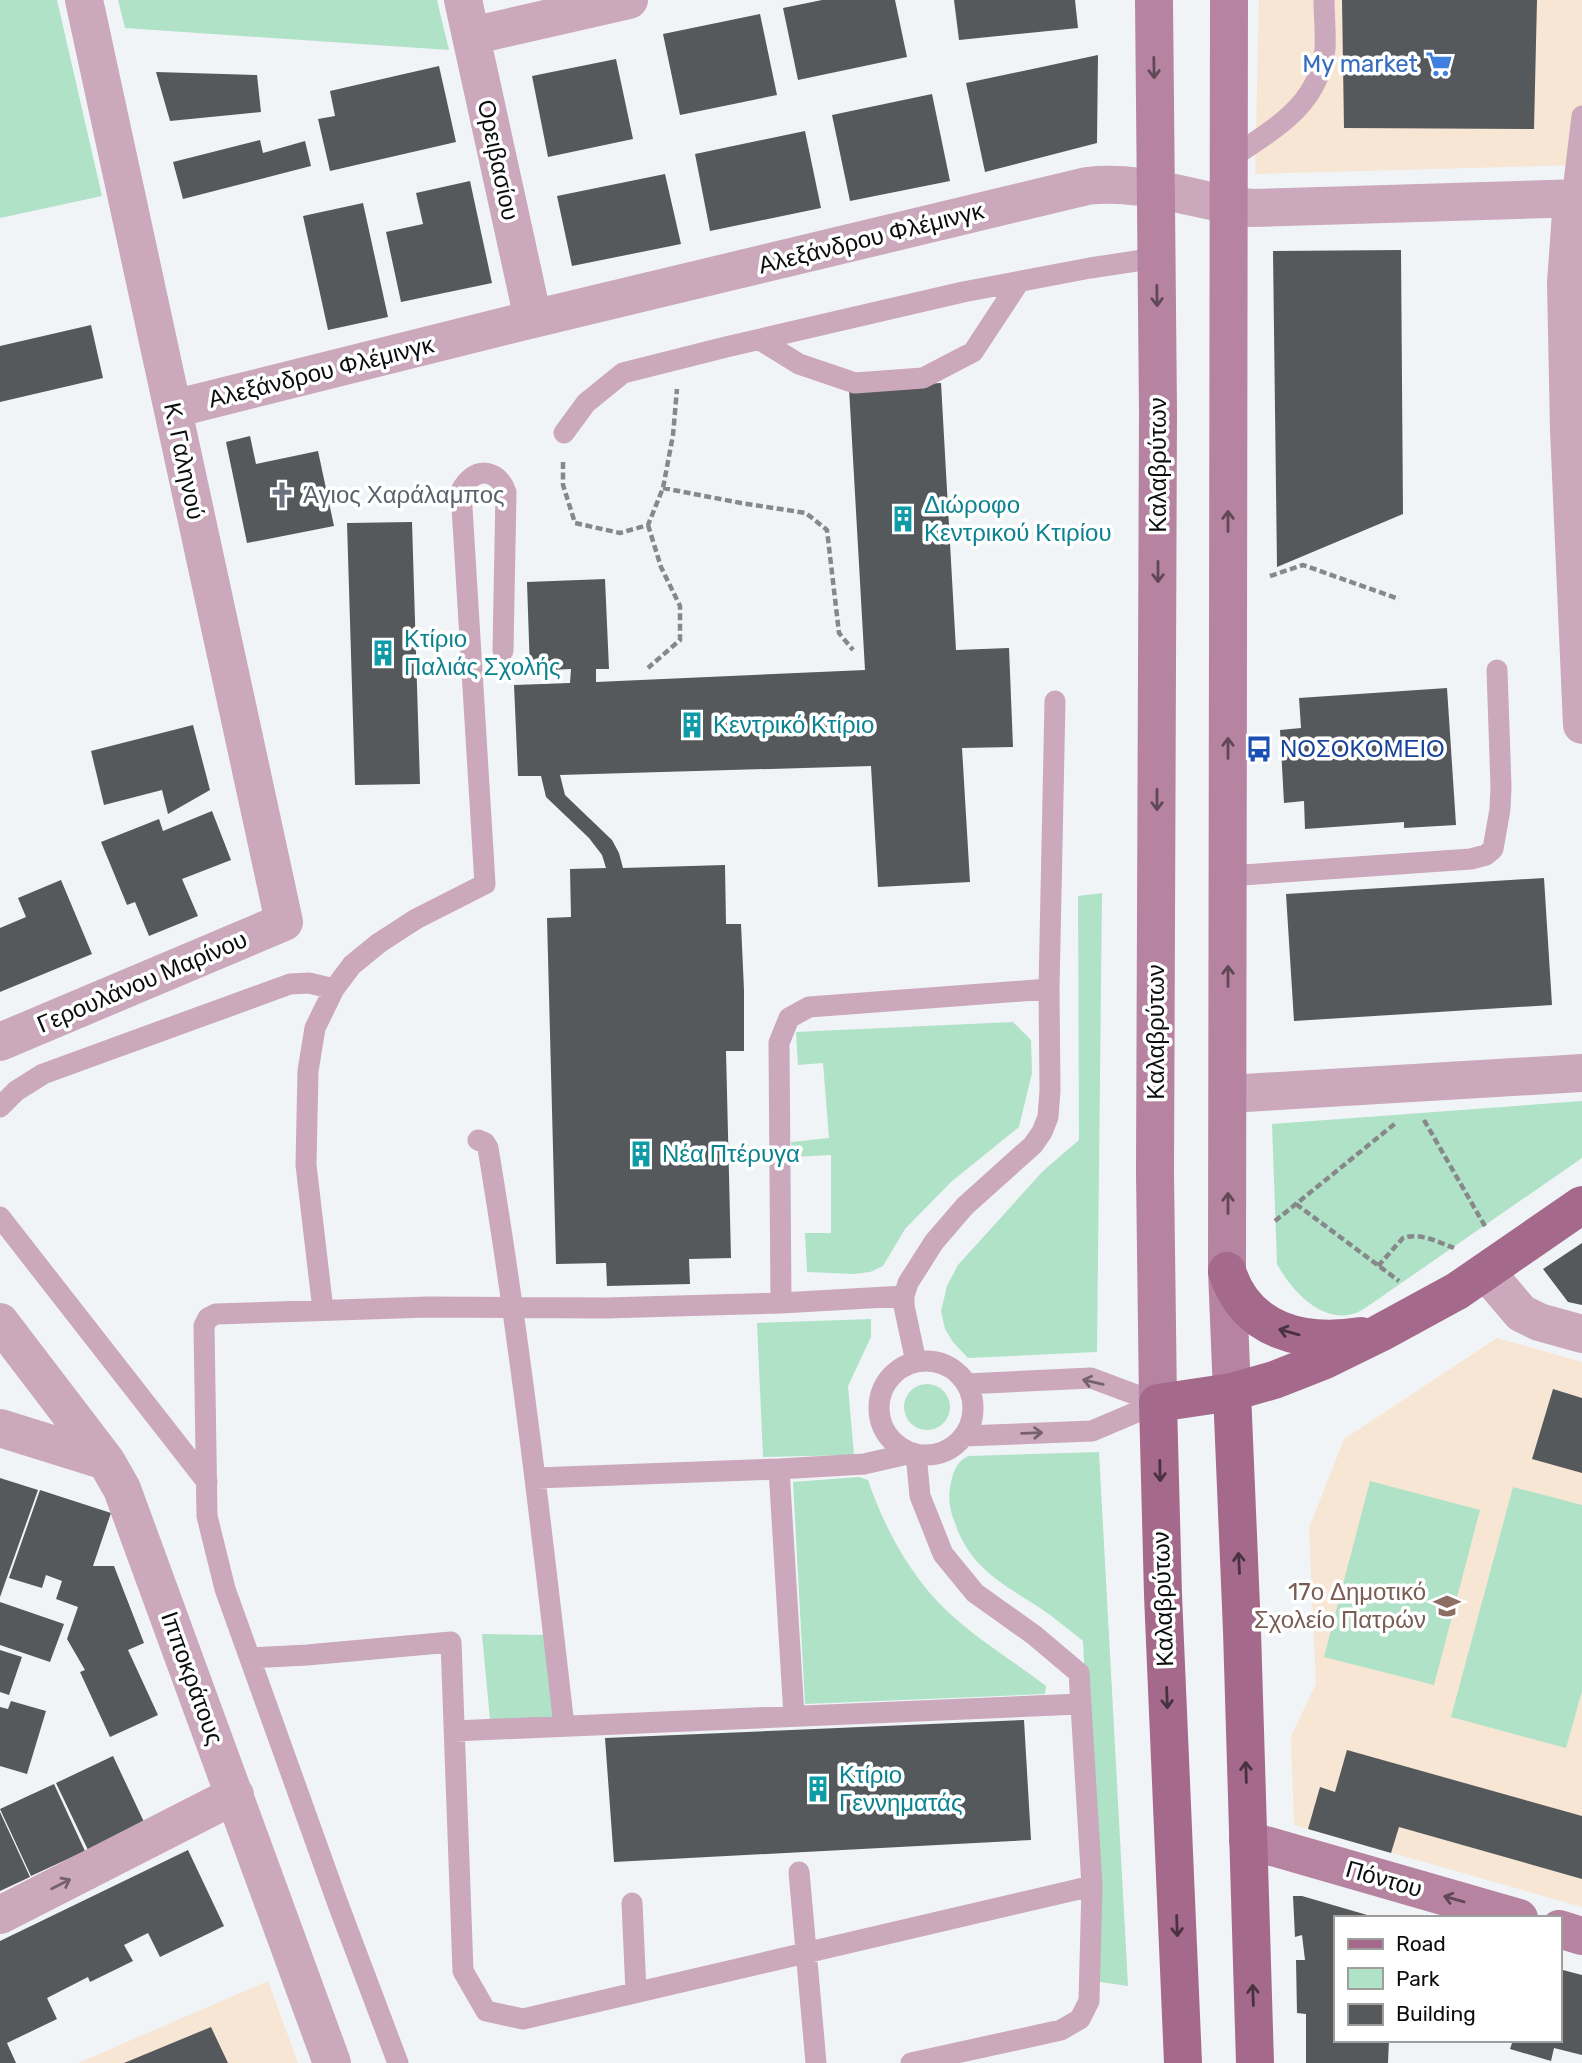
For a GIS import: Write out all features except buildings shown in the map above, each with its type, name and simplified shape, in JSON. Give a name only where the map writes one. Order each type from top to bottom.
[{"type":"main road","name":"Καλαβρύτων","points":[[1154,0],[1158,494],[1155,1294],[1163,1595],[1182,2063]]},
{"type":"main road","points":[[1228,0],[1227,1271],[1243,1645],[1255,2063]]},
{"type":"main road","points":[[1158,1403],[1232,1392],[1295,1372],[1380,1333],[1421,1312],[1476,1262],[1582,1205]]},
{"type":"main road","points":[[1227,1271],[1233,1287],[1247,1309],[1271,1327],[1317,1339],[1380,1333]]},
{"type":"main road","name":"Πόντου","points":[[1248,1840],[1512,1916]]},
{"type":"main road","points":[[1561,1930],[1582,1936]]},
{"type":"street","name":"Κ. Γαληνού","points":[[84,0],[284,922]]},
{"type":"street","points":[[467,18],[629,0]]},
{"type":"street","name":"Ορειβασίου","points":[[467,18],[533,319]]},
{"type":"street","name":"Αλεξάνδρου Φλέμινγκ","points":[[173,409],[533,319],[1087,186],[1119,185],[1155,189],[1252,208],[1577,198]]},
{"type":"street","points":[[1577,198],[1566,283],[1569,430],[1582,726]]},
{"type":"street","name":"Γερουλάνου Μαρίνου","points":[[0,1042],[284,922]]},
{"type":"street","points":[[1228,1094],[1582,1073]]},
{"type":"street","points":[[1476,1262],[1521,1313],[1539,1322],[1582,1334]]},
{"type":"street","name":"Ιπποκράτους","points":[[0,1322],[106,1461],[128,1502],[332,2063]]},
{"type":"street","points":[[0,1428],[106,1461]]},
{"type":"street","points":[[0,1915],[235,1795]]},
{"type":"lane","points":[[1229,160],[1295,113],[1317,84],[1325,49],[1324,0]]},
{"type":"lane","points":[[1577,198],[1582,116]]},
{"type":"lane","points":[[564,433],[586,403],[623,373],[963,292],[1156,258]]},
{"type":"lane","points":[[760,340],[799,365],[855,383],[923,378],[973,352],[1019,282]]},
{"type":"lane","points":[[323,1310],[306,1164],[308,1071],[315,1028],[334,989],[352,965],[379,943],[416,919],[485,884],[461,491],[473,475],[483,473],[494,476],[503,484],[506,492],[503,651]]},
{"type":"lane","points":[[1228,876],[1471,859],[1486,855],[1493,849],[1500,809],[1497,670]]},
{"type":"lane","points":[[916,1362],[904,1306],[908,1283],[940,1235],[965,1206],[1033,1145],[1048,1117],[1055,701]]},
{"type":"lane","points":[[0,1108],[16,1091],[43,1074],[290,984],[309,983],[334,989]]},
{"type":"lane","points":[[781,1303],[779,1043],[789,1018],[809,1007],[1049,989]]},
{"type":"lane","points":[[478,1140],[488,1148],[502,1233],[536,1478],[564,1726]]},
{"type":"lane","points":[[0,1216],[207,1482]]},
{"type":"lane","points":[[398,2063],[222,1576],[207,1516],[204,1326],[208,1318],[216,1314],[323,1310],[429,1307],[606,1308],[904,1296]]},
{"type":"lane","points":[[536,1478],[864,1464],[914,1454],[939,1453],[953,1447],[964,1436],[973,1410],[966,1384],[955,1371],[945,1365],[916,1362],[901,1367],[890,1377],[882,1391],[880,1421],[887,1435],[898,1446],[914,1454]]},
{"type":"lane","points":[[966,1384],[1091,1378],[1158,1403]]},
{"type":"lane","points":[[964,1436],[1092,1431],[1158,1403]]},
{"type":"lane","points":[[911,2063],[1061,2030],[1080,2019],[1090,2001],[1092,1886],[1079,1673],[1034,1634],[975,1593],[943,1554],[920,1496],[914,1454]]},
{"type":"lane","points":[[779,1469],[794,1716]]},
{"type":"lane","points":[[250,1658],[451,1642],[463,1971],[486,2011],[523,2019],[1092,1886]]},
{"type":"lane","points":[[454,1731],[1080,1704]]},
{"type":"lane","points":[[799,1872],[816,2063]]},
{"type":"lane","points":[[632,1903],[636,1992]]},
{"type":"path","points":[[648,668],[680,640],[680,606],[660,566],[648,525],[663,488],[673,435],[679,359]]},
{"type":"path","points":[[564,433],[563,485],[575,523],[620,533],[648,525]]},
{"type":"path","points":[[663,488],[806,513],[827,530],[839,633],[853,650]]},
{"type":"path","points":[[1269,576],[1303,565],[1399,598]]},
{"type":"path","points":[[1275,1220],[1406,1115]]},
{"type":"path","points":[[1423,1118],[1490,1234]]},
{"type":"path","points":[[1296,1204],[1399,1282]]},
{"type":"path","points":[[1378,1266],[1403,1238],[1408,1236],[1428,1239],[1476,1262]]},
{"type":"shaded area","points":[[1259,0],[1582,0],[1582,165],[1255,174]]},
{"type":"shaded area","name":"17ο Δημοτικό Σχολείο Πατρών","points":[[1497,1338],[1582,1362],[1582,1907],[1294,1825],[1291,1736],[1316,1684],[1309,1528],[1344,1439]]},
{"type":"shaded area","points":[[268,1981],[298,2063],[78,2063]]},
{"type":"green space","points":[[0,0],[57,0],[102,196],[0,218]]},
{"type":"green space","points":[[118,0],[437,0],[449,50],[125,28]]},
{"type":"green space","points":[[1102,893],[1097,1352],[968,1358],[945,1329],[941,1311],[947,1286],[958,1265],[1043,1171],[1079,1140],[1078,896]]},
{"type":"green space","points":[[1013,1022],[1031,1040],[1032,1073],[1019,1127],[951,1182],[905,1229],[883,1266],[870,1272],[854,1274],[807,1272],[805,1233],[831,1233],[831,1155],[792,1157],[791,1142],[829,1138],[823,1063],[798,1065],[796,1032]]},
{"type":"green space","points":[[1582,1101],[1582,1158],[1360,1311],[1343,1315],[1320,1310],[1299,1294],[1277,1264],[1272,1124]]},
{"type":"green space","points":[[871,1319],[871,1337],[848,1386],[854,1455],[763,1457],[757,1323]]},
{"type":"green space","points":[[927,1384],[944,1390],[950,1407],[944,1424],[927,1430],[910,1424],[904,1407],[910,1390]]},
{"type":"green space","points":[[1099,1452],[1128,1986],[1100,1982],[1083,1641],[979,1563],[961,1539],[949,1501],[957,1465],[968,1456]]},
{"type":"green space","points":[[859,1477],[868,1480],[893,1539],[929,1592],[970,1631],[1046,1686],[1045,1694],[805,1704],[793,1482]]},
{"type":"green space","points":[[1370,1481],[1480,1510],[1434,1685],[1324,1657]]},
{"type":"green space","points":[[1513,1487],[1582,1505],[1582,1691],[1566,1748],[1451,1717]]},
{"type":"green space","points":[[482,1634],[545,1635],[556,1719],[490,1720]]},
{"type":"place","name":"My market","points":[[1439,64]]},
{"type":"place","name":"Άγιος Χαράλαμπος","points":[[282,495]]},
{"type":"place","name":"Διώροφο Κεντρικού Κτιρίου","points":[[903,519]]},
{"type":"place","name":"Κτίριο Παλιάς Σχολής","points":[[383,653]]},
{"type":"place","name":"Κεντρικό Κτίριο","points":[[692,725]]},
{"type":"place","name":"ΝΟΣΟΚΟΜΕΙΟ","points":[[1259,749]]},
{"type":"place","name":"Νέα Πτέρυγα","points":[[641,1154]]},
{"type":"place","name":"17ο Δημοτικό Σχολείο Πατρών","points":[[1447,1606]]},
{"type":"place","name":"Κτίριο Γεννηματάς","points":[[818,1789]]}]
